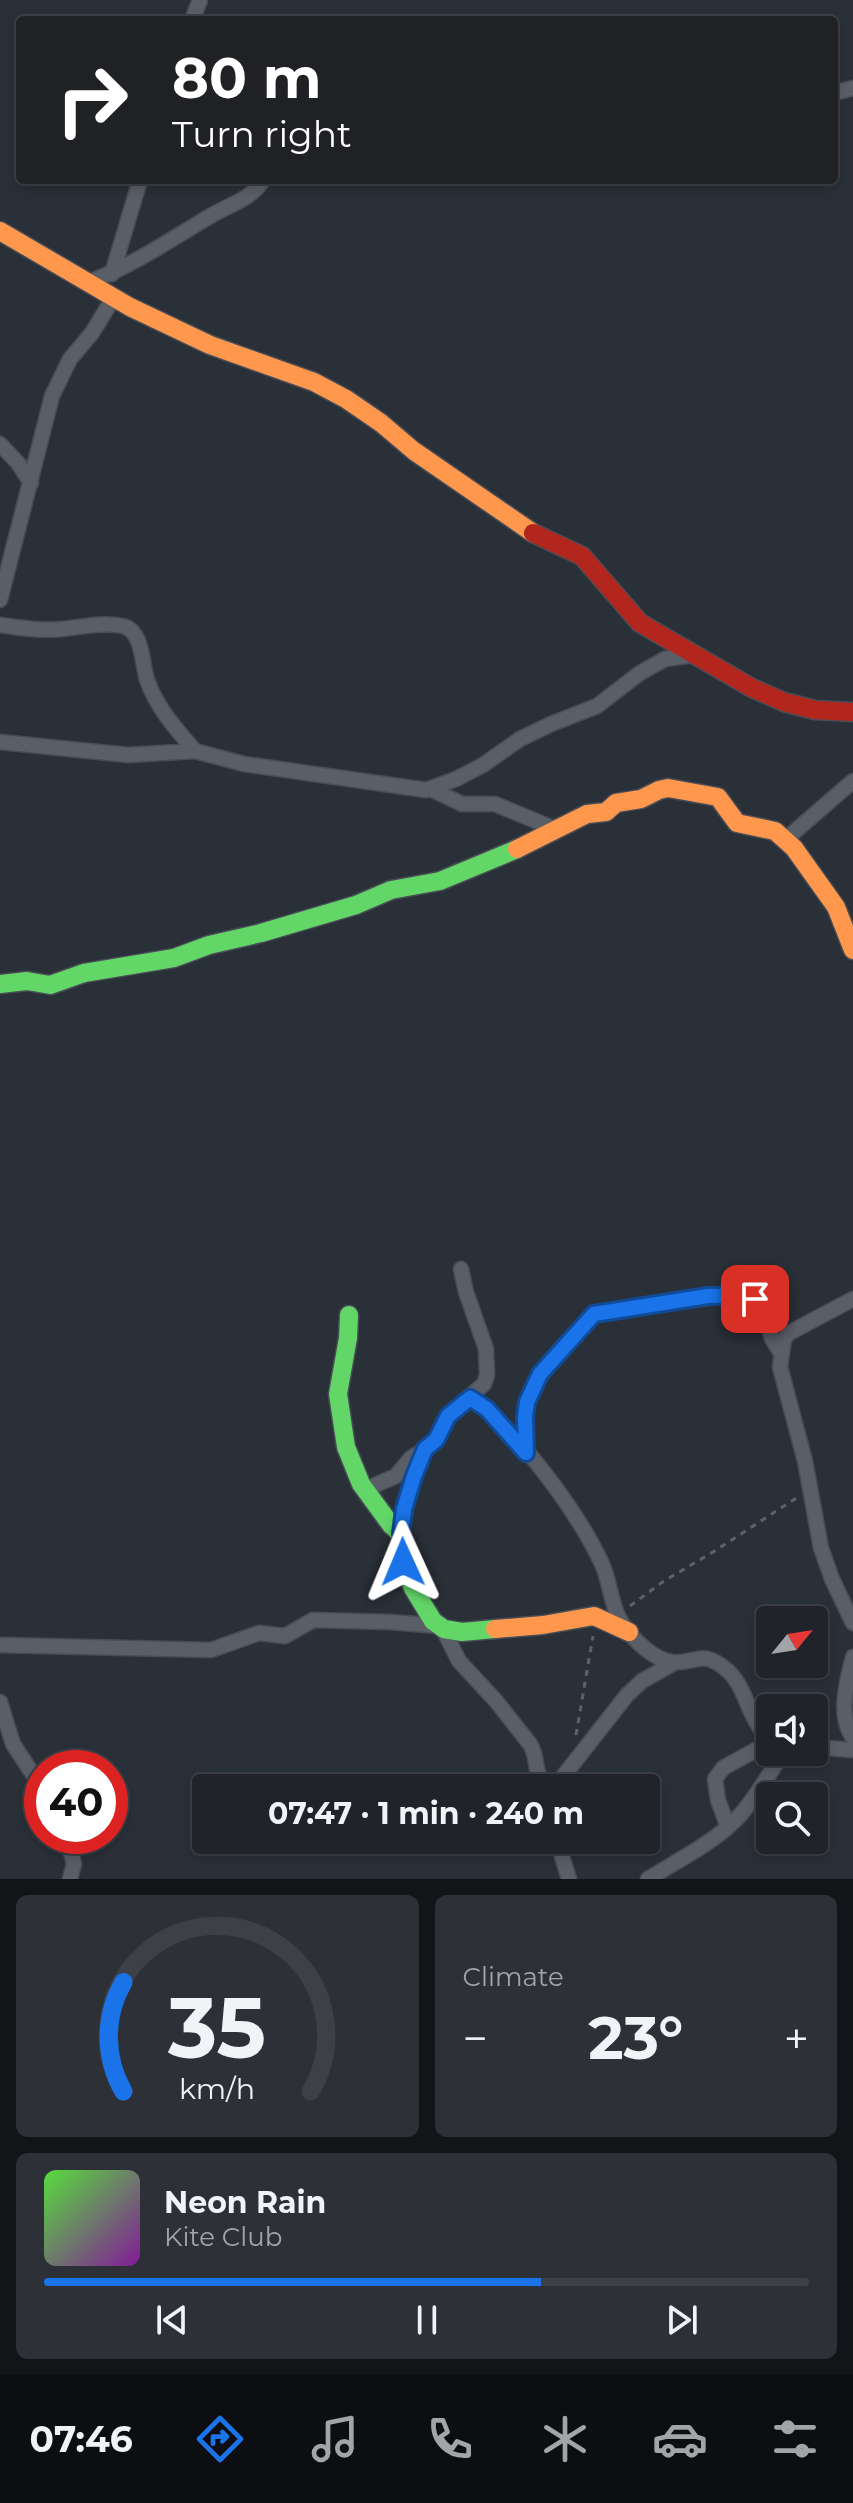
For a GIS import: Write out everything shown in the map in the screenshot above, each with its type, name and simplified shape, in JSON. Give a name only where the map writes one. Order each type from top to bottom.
[{"type":"street","points":[[112,274],[139,184]]},
{"type":"street","points":[[89,282],[112,274],[177,239],[218,211],[244,199],[259,184]]},
{"type":"street","points":[[0,231],[114,297],[210,345],[314,382],[346,399],[527,530],[582,556],[640,623],[752,688],[784,702],[815,710],[853,712]]},
{"type":"street","points":[[0,600],[52,396],[70,359],[92,333],[114,297]]},
{"type":"street","points":[[0,444],[31,483]]},
{"type":"street","points":[[0,625],[43,629],[115,625],[131,629],[137,638],[147,681],[156,700],[195,751]]},
{"type":"street","points":[[431,789],[483,765],[520,739],[597,706],[640,673],[665,659],[697,656]]},
{"type":"street","points":[[0,742],[128,755],[195,751],[244,764],[431,789],[462,804],[495,804],[555,829]]},
{"type":"street","points":[[786,839],[853,781]]},
{"type":"street","points":[[0,984],[27,981],[50,985],[84,973],[174,958],[209,945],[356,905],[391,890],[440,881],[465,873],[587,814],[606,812],[616,803],[634,801],[668,788],[718,797],[737,823],[771,829],[786,839],[837,907],[844,933],[853,950]]},
{"type":"street","points":[[366,1489],[396,1476],[411,1458],[436,1440],[451,1413],[484,1384],[487,1360],[483,1336],[466,1292],[461,1269]]},
{"type":"street","points":[[526,1453],[527,1402],[540,1374],[589,1318],[600,1312],[708,1296],[747,1295],[762,1303],[772,1339],[781,1353]]},
{"type":"street","points":[[853,1299],[789,1333],[784,1339],[780,1367],[802,1448],[821,1548],[853,1623]]},
{"type":"street","points":[[349,1315],[338,1394],[346,1447],[357,1477],[391,1525],[401,1534]]},
{"type":"street","points":[[470,1398],[487,1409],[560,1494],[596,1552],[624,1625]]},
{"type":"street","points":[[425,1449],[404,1509],[401,1534],[404,1566],[413,1588],[441,1627],[459,1661],[530,1744],[537,1774]]},
{"type":"street","points":[[0,1645],[211,1650],[259,1633],[285,1636],[313,1620],[390,1622],[462,1632],[598,1617],[624,1625],[657,1657],[674,1663]]},
{"type":"street","points":[[565,1774],[636,1685],[674,1663],[699,1657],[723,1667],[741,1687],[756,1719]]},
{"type":"street","points":[[853,1657],[845,1705],[846,1724],[853,1738]]},
{"type":"street","points":[[0,1702],[13,1744],[24,1761]]},
{"type":"street","points":[[728,1827],[718,1800],[715,1779],[723,1768],[756,1748]]},
{"type":"street","points":[[828,1748],[853,1750]]},
{"type":"street","points":[[648,1879],[708,1843],[728,1827],[743,1813],[775,1766]]},
{"type":"street","points":[[70,1879],[74,1864],[72,1854]]},
{"type":"street","points":[[561,1854],[569,1879]]},
{"type":"path","points":[[624,1625],[642,1596],[809,1489]]},
{"type":"path","points":[[573,1765],[584,1683],[598,1617]]},
{"type":"traffic: fast","points":[[0,984],[27,981],[50,985],[84,973],[174,958],[209,945],[356,905],[391,890],[440,881],[517,849]]},
{"type":"traffic: fast","points":[[349,1315],[338,1394],[346,1447],[361,1484],[401,1534],[404,1566],[433,1621],[444,1629],[462,1632],[495,1629]]},
{"type":"traffic: slow","points":[[0,231],[130,307],[210,345],[314,382],[346,399],[414,451],[533,533]]},
{"type":"traffic: slow","points":[[517,849],[587,814],[606,812],[616,803],[641,799],[659,790],[668,788],[718,797],[737,823],[775,831],[794,848],[836,907],[853,950]]},
{"type":"traffic: slow","points":[[495,1629],[594,1616],[629,1632]]},
{"type":"traffic: jam","points":[[533,533],[582,556],[640,623],[752,688],[784,702],[815,710],[853,712]]},
{"type":"route","points":[[403,1562],[404,1542],[401,1534],[404,1509],[425,1449],[436,1440],[448,1416],[470,1398],[487,1409],[526,1453],[527,1402],[540,1374],[594,1314],[708,1296],[747,1295],[755,1299]]}]
